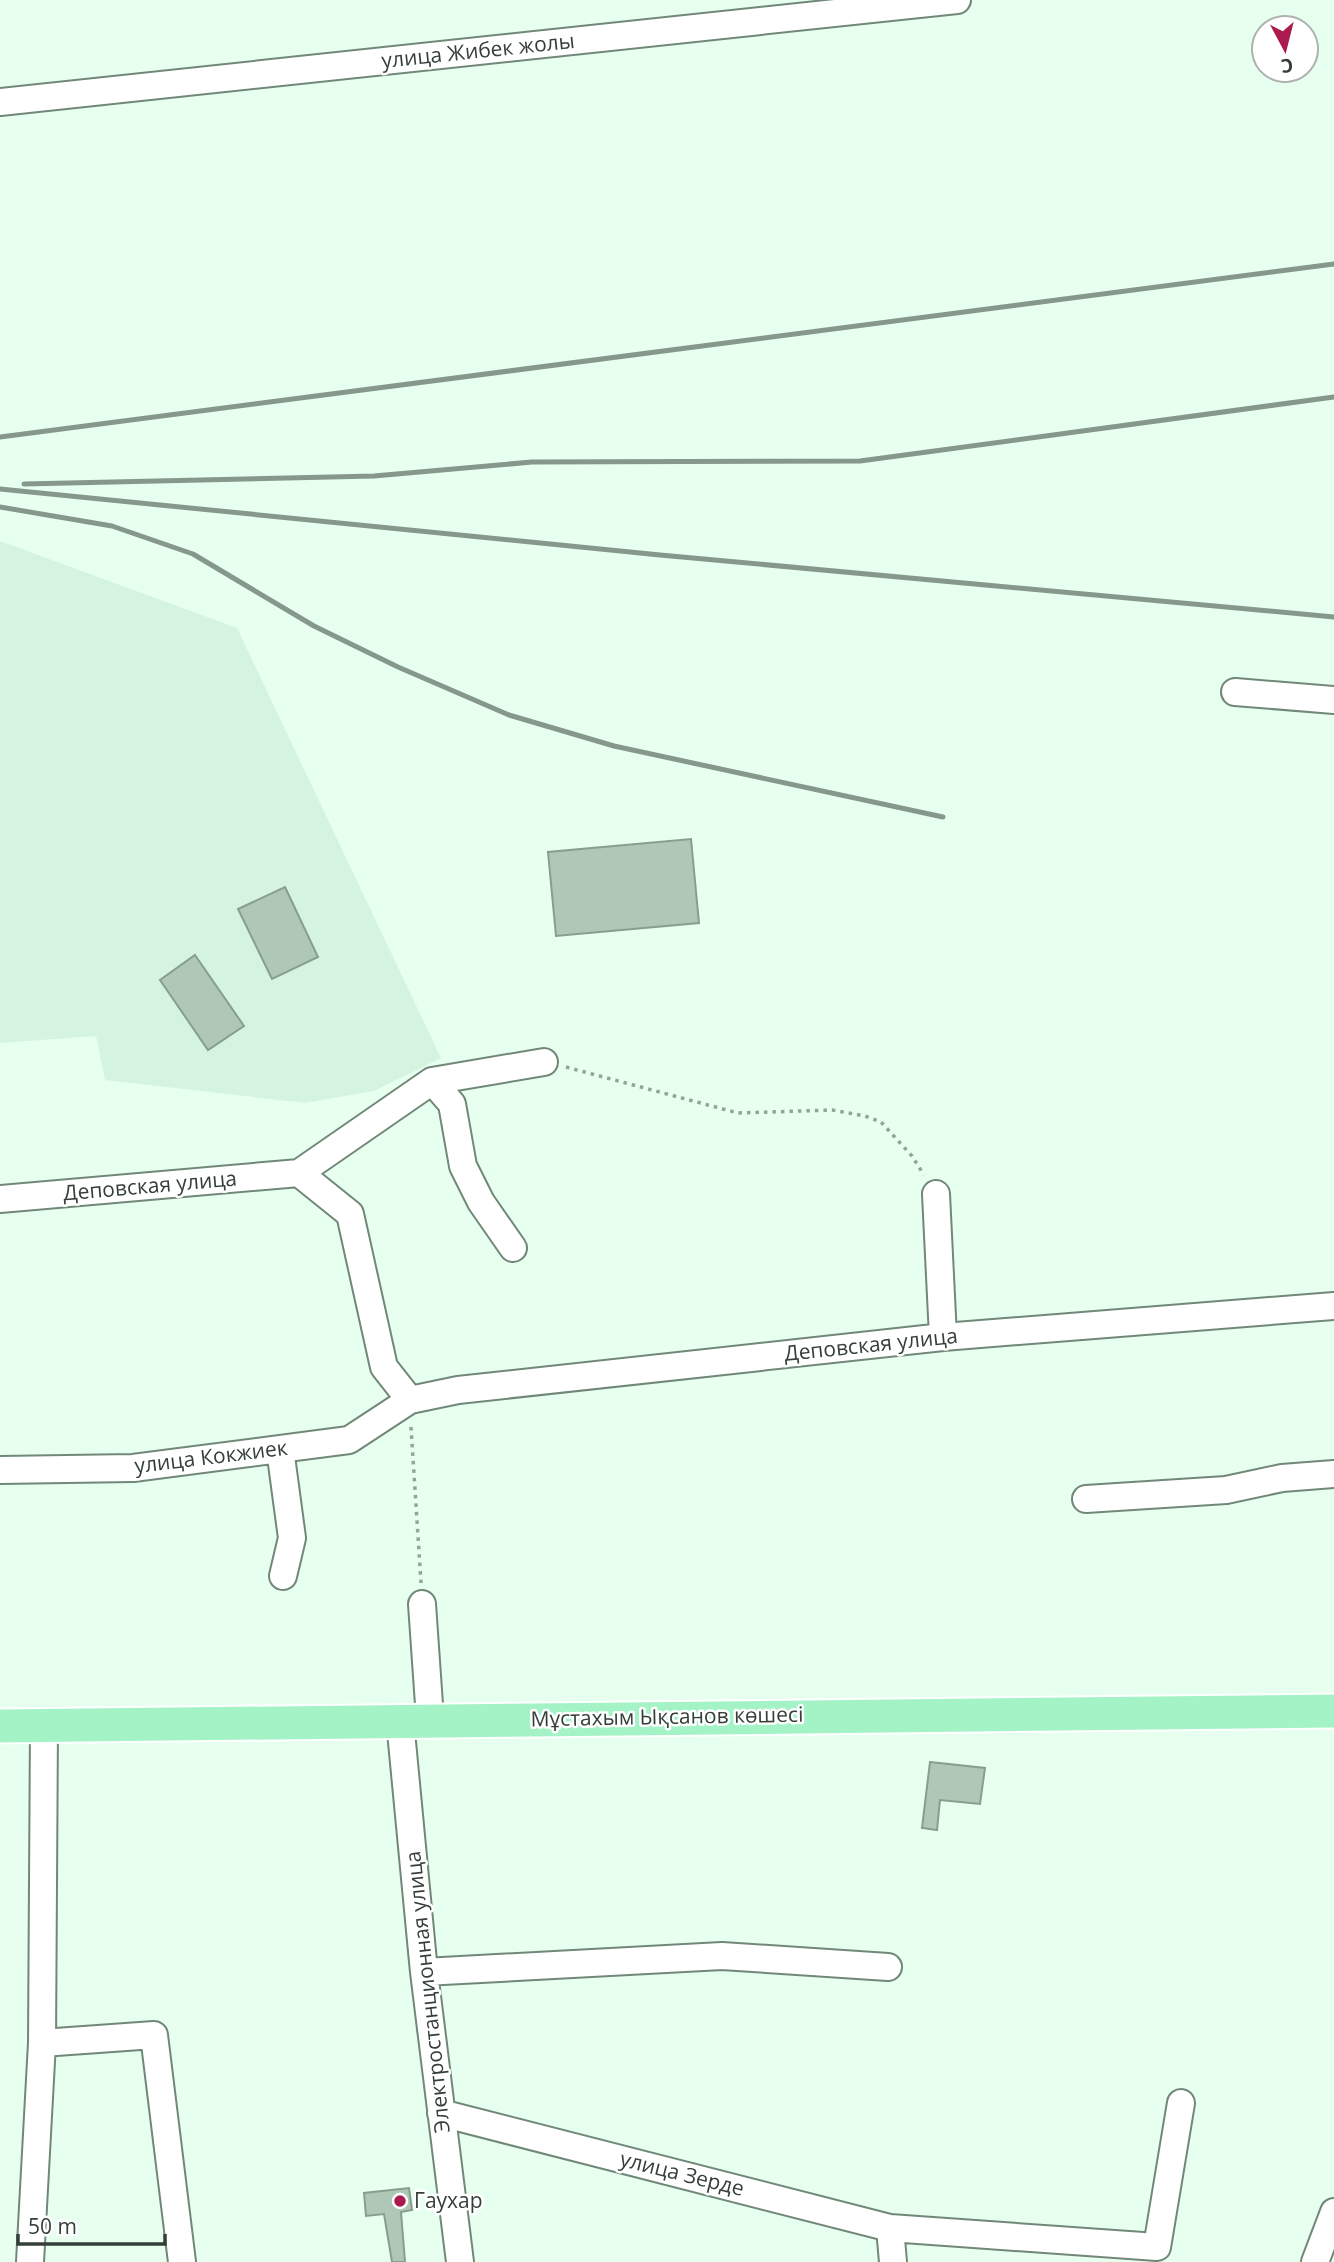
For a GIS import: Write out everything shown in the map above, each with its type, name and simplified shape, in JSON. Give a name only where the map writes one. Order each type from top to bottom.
[{"type":"main road","name":"Мұстахым Ықсанов көшесі","points":[[0,1726],[1334,1711]]},
{"type":"street","name":"улица Жибек жолы","points":[[0,102],[957,0]]},
{"type":"street","points":[[1235,692],[1334,700]]},
{"type":"street","points":[[410,1400],[384,1367],[350,1214],[299,1173],[432,1081],[544,1062]]},
{"type":"street","points":[[432,1081],[452,1104],[463,1166],[481,1202],[513,1248]]},
{"type":"street","name":"Деповская улица","points":[[0,1199],[299,1173]]},
{"type":"street","points":[[936,1194],[943,1337]]},
{"type":"street","name":"Деповская улица","points":[[410,1400],[457,1390],[943,1337],[1334,1306]]},
{"type":"street","name":"улица Кокжиек","points":[[0,1471],[132,1468],[349,1440],[410,1400]]},
{"type":"street","points":[[280,1449],[292,1538],[283,1576]]},
{"type":"street","points":[[1086,1499],[1226,1490],[1282,1478],[1334,1474]]},
{"type":"street","name":"Электростанционная улица","points":[[422,1604],[415,1720],[424,1972],[460,2262]]},
{"type":"street","points":[[30,2262],[42,2043],[44,1725]]},
{"type":"street","points":[[424,1972],[722,1956],[888,1967]]},
{"type":"street","points":[[42,2043],[154,2035],[182,2262]]},
{"type":"street","points":[[894,2262],[890,2228],[1139,2254],[1157,2247],[1181,2103]]},
{"type":"street","name":"улица Зерде","points":[[441,2113],[890,2228]]},
{"type":"street","points":[[1315,2262],[1334,2213]]},
{"type":"path","points":[[544,1062],[738,1112],[832,1110],[865,1116],[881,1122],[912,1156],[936,1194]]},
{"type":"path","points":[[410,1400],[422,1604]]},
{"type":"shaded area","points":[[0,541],[237,628],[441,1058],[374,1091],[305,1103],[105,1080],[96,1036],[0,1043]]},
{"type":"building","points":[[691,839],[699,923],[556,936],[548,852]]},
{"type":"building","points":[[285,887],[318,957],[272,979],[238,909]]},
{"type":"building","points":[[195,955],[244,1026],[208,1050],[160,980]]},
{"type":"building","points":[[930,1762],[985,1768],[980,1804],[940,1800],[937,1830],[922,1828]]},
{"type":"building","points":[[409,2188],[412,2210],[401,2212],[405,2262],[392,2262],[384,2214],[366,2216],[364,2193]]},
{"type":"railway","points":[[0,437],[1334,264]]},
{"type":"railway","points":[[24,484],[374,476],[532,462],[860,461],[1334,397]]},
{"type":"railway","points":[[0,489],[660,555],[1334,617]]},
{"type":"railway","points":[[0,507],[112,526],[193,554],[314,626],[398,667],[509,715],[614,746],[943,817]]},
{"type":"place","name":"Гаухар","points":[[400,2201]]}]
